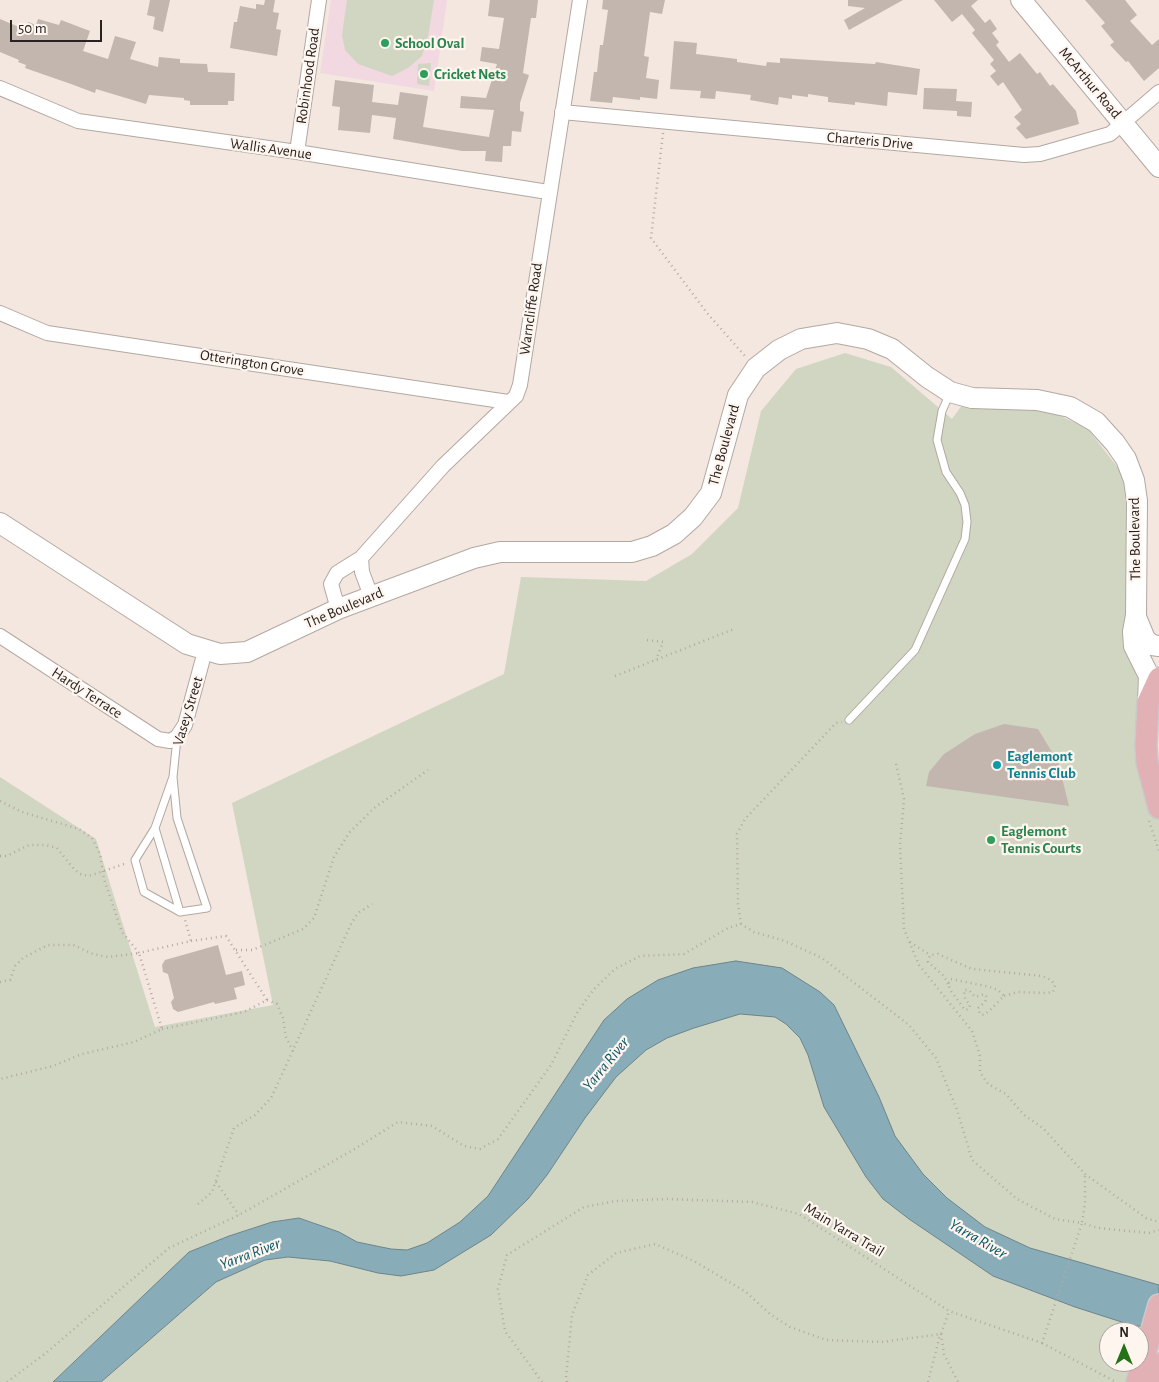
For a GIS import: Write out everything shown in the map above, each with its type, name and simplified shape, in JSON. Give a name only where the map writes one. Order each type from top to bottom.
[{"type":"main road","points":[[1159,678],[1148,702],[1146,728],[1147,762],[1159,808]]},
{"type":"main road","points":[[1137,1382],[1159,1305]]},
{"type":"main road","points":[[1154,1382],[1159,1364]]},
{"type":"street","name":"Robinhood Road","points":[[297,152],[319,0]]},
{"type":"street","name":"Warncliffe Road","points":[[338,609],[331,584],[337,574],[361,558],[443,466],[516,396],[520,385],[548,192],[580,0]]},
{"type":"street","name":"McArthur Road","points":[[1021,0],[1159,167]]},
{"type":"street","name":"Wallis Avenue","points":[[0,88],[78,121],[297,152],[548,192]]},
{"type":"street","name":"Charteris Drive","points":[[562,112],[1024,156],[1040,154],[1110,134],[1159,92]]},
{"type":"street","name":"Otterington Grove","points":[[0,313],[47,333],[508,402]]},
{"type":"street","name":"The Boulevard","points":[[0,523],[187,644],[220,654],[247,652],[338,609],[474,558],[500,552],[632,552],[652,546],[674,534],[693,517],[711,493],[738,395],[756,368],[779,350],[801,338],[837,333],[868,338],[892,349],[927,377],[950,392],[995,401],[1038,400],[1070,407],[1096,422],[1114,443],[1126,459],[1137,501],[1134,646],[1149,676],[1148,702]]},
{"type":"street","points":[[361,558],[362,572],[371,596]]},
{"type":"street","name":"The Boulevard","points":[[1136,615],[1144,639],[1152,645],[1159,646]]},
{"type":"street","name":"Hardy Terrace","points":[[0,636],[158,739],[170,741],[177,738]]},
{"type":"street","name":"Vasey Street","points":[[177,738],[185,725],[205,651]]},
{"type":"lane","points":[[849,720],[915,650],[965,538],[967,522],[964,505],[960,493],[946,472],[937,440],[942,411],[950,392]]},
{"type":"lane","name":"Vasey Street","points":[[135,860],[155,828],[173,777],[177,738]]},
{"type":"lane","points":[[135,860],[144,892],[182,915],[206,908],[177,818],[173,777]]},
{"type":"lane","points":[[155,828],[182,915]]},
{"type":"path","points":[[665,121],[651,238],[707,313],[756,368]]},
{"type":"path","points":[[615,676],[734,629]]},
{"type":"path","points":[[647,640],[663,642],[655,661]]},
{"type":"path","points":[[741,924],[738,904],[737,834],[745,819],[836,723],[849,720]]},
{"type":"path","points":[[896,764],[904,799],[900,845],[902,918],[908,941],[919,965],[963,1017],[972,1031],[980,1056],[980,1072],[988,1084],[1006,1094],[1024,1115],[1043,1128],[1085,1174],[1146,1218],[1159,1222]]},
{"type":"path","points":[[236,950],[252,950],[302,929],[314,918],[334,857],[349,833],[374,808],[428,770]]},
{"type":"path","points":[[0,801],[22,812],[79,829],[97,846],[102,872],[122,932],[139,953],[162,1029]]},
{"type":"path","points":[[0,856],[7,856],[28,845],[45,845],[57,848],[80,874],[89,876],[135,860]]},
{"type":"path","points":[[198,1204],[212,1192],[234,1128],[255,1115],[271,1098],[352,924],[358,913],[372,904]]},
{"type":"path","points":[[182,915],[191,941]]},
{"type":"path","points":[[8,1382],[46,1353],[169,1248],[239,1215],[398,1122],[432,1126],[464,1146],[480,1149],[498,1139],[551,1065],[578,1011],[594,988],[616,969],[640,956],[684,954],[728,928],[741,924],[754,932],[785,941],[822,958],[909,1025],[936,1058],[957,1110],[972,1160],[1017,1199],[1056,1218],[1098,1228],[1149,1233],[1159,1230]]},
{"type":"path","points":[[0,982],[10,980],[15,966],[23,958],[40,947],[48,945],[73,945],[108,957],[226,936],[267,1000],[277,1004],[283,1018],[286,1037],[293,1051]]},
{"type":"path","points":[[908,941],[930,955],[938,954],[972,969],[1042,976],[1051,980],[1055,985],[1053,992],[1047,994],[1017,992],[1004,996],[996,1006],[984,1015],[980,1014],[978,1008],[987,999],[987,996],[984,994],[975,997],[972,996],[969,990],[964,990],[965,999],[970,1006],[969,1009],[965,1010],[963,1017]]},
{"type":"path","points":[[930,955],[928,962],[944,976],[958,1003],[965,1010]]},
{"type":"path","points":[[948,984],[951,979],[990,987],[998,990],[1004,996]]},
{"type":"path","points":[[0,1079],[53,1066],[82,1054],[134,1042],[162,1029],[244,1012],[267,1000]]},
{"type":"path","points":[[1042,1342],[1082,1223],[1086,1203],[1085,1174]]},
{"type":"path","points":[[216,1182],[239,1215]]},
{"type":"path","name":"Main Yarra Trail","points":[[542,1382],[505,1331],[498,1289],[507,1255],[584,1207],[616,1201],[667,1199],[752,1202],[799,1214],[950,1311],[1042,1342],[1116,1382]]},
{"type":"path","points":[[567,1382],[572,1315],[588,1275],[616,1253],[655,1244],[694,1261],[746,1292],[770,1314],[790,1327],[826,1340],[882,1342],[941,1334]]},
{"type":"path","points":[[928,1382],[941,1334],[950,1311]]},
{"type":"path","points":[[941,1334],[944,1354],[958,1382]]},
{"type":"shaded area","points":[[331,0],[447,0],[434,91],[320,73]]},
{"type":"green space","name":"School Oval","points":[[347,0],[434,0],[428,37],[422,56],[408,68],[392,76],[358,64],[345,50],[342,35]]},
{"type":"green space","name":"Cricket Nets","points":[[431,63],[429,86],[417,84],[418,64]]},
{"type":"green space","points":[[845,353],[891,367],[952,419],[962,405],[1038,406],[1087,428],[1129,482],[1151,696],[1159,809],[1159,1325],[1149,1363],[1149,1322],[1099,1322],[1099,1372],[1147,1372],[1144,1382],[101,1382],[216,1282],[265,1260],[288,1257],[315,1223],[299,1218],[272,1222],[229,1236],[121,1318],[53,1382],[0,1382],[0,777],[96,839],[155,1027],[273,1005],[232,803],[504,674],[521,577],[646,581],[692,554],[738,508],[761,411],[796,369]]},
{"type":"water","name":"Yarra River","points":[[736,961],[782,968],[820,992],[834,1005],[879,1097],[895,1136],[923,1174],[947,1198],[985,1227],[1030,1248],[1159,1285],[1159,1329],[1149,1328],[1149,1322],[1122,1322],[1075,1307],[993,1276],[909,1219],[883,1199],[866,1177],[824,1107],[808,1055],[800,1038],[786,1024],[775,1017],[740,1014],[667,1038],[646,1050],[616,1077],[528,1199],[491,1235],[434,1270],[401,1276],[378,1273],[330,1261],[288,1257],[265,1260],[216,1282],[101,1382],[53,1382],[189,1252],[229,1236],[272,1222],[299,1218],[339,1232],[357,1242],[391,1249],[407,1250],[427,1243],[460,1222],[488,1196],[604,1020],[627,999],[658,980],[693,968]]},
{"type":"building","points":[[150,0],[170,0],[163,32],[153,29],[155,17],[147,15]]},
{"type":"building","points":[[265,0],[275,0],[273,12],[279,13],[276,29],[281,30],[277,56],[230,48],[234,22],[237,22],[240,6],[256,9],[256,4],[264,5]]},
{"type":"building","points":[[490,0],[538,0],[536,18],[531,18],[523,73],[529,75],[520,103],[520,111],[524,112],[521,132],[512,131],[511,146],[503,146],[502,162],[485,161],[486,151],[462,151],[393,139],[396,118],[372,115],[370,133],[338,130],[340,107],[332,106],[335,80],[374,85],[372,102],[398,105],[400,92],[428,96],[423,127],[489,137],[494,110],[460,108],[461,96],[486,98],[497,64],[480,61],[482,47],[499,49],[504,18],[488,16]]},
{"type":"building","points":[[603,0],[665,0],[662,14],[650,12],[644,56],[649,57],[646,78],[659,80],[657,99],[640,97],[640,100],[613,97],[612,103],[590,101],[594,72],[597,72],[600,45],[603,45],[608,10],[602,9]]},
{"type":"building","points":[[848,0],[903,0],[849,30],[844,20],[865,8],[848,6]]},
{"type":"building","points":[[934,0],[978,0],[971,6],[985,23],[990,19],[997,29],[992,33],[999,42],[996,45],[1009,62],[1020,53],[1037,74],[1040,72],[1050,86],[1053,84],[1076,111],[1079,124],[1026,139],[1016,128],[1021,124],[1014,117],[1022,110],[1003,82],[998,86],[990,76],[996,71],[990,64],[994,60],[972,33],[975,30],[962,14],[952,22]]},
{"type":"building","points":[[1085,0],[1125,0],[1137,15],[1130,21],[1152,45],[1159,39],[1159,68],[1144,81],[1128,61],[1126,62],[1110,45],[1114,42],[1101,26],[1105,23]]},
{"type":"building","points":[[0,19],[26,30],[28,22],[36,25],[38,19],[59,25],[61,20],[90,31],[83,51],[108,59],[115,36],[136,42],[130,59],[158,67],[159,57],[180,59],[180,63],[207,64],[208,72],[235,73],[234,101],[228,101],[228,105],[190,105],[190,101],[184,100],[184,98],[149,95],[146,104],[96,89],[95,93],[25,68],[26,65],[18,62],[19,60],[0,52]]},
{"type":"building","points":[[674,41],[697,43],[696,54],[737,59],[737,62],[766,66],[767,62],[780,63],[780,58],[875,64],[876,62],[920,69],[917,95],[888,92],[887,106],[855,102],[855,105],[828,102],[828,97],[808,94],[808,97],[792,95],[792,99],[779,97],[778,105],[750,100],[751,95],[716,91],[715,99],[700,98],[701,91],[670,89]]},
{"type":"building","points":[[924,88],[957,89],[956,101],[972,102],[971,117],[957,116],[957,111],[923,109]]},
{"type":"building","name":"Eaglemont Tennis Club","points":[[1004,724],[1038,729],[1058,762],[1069,806],[926,786],[929,772],[944,754],[975,734]]},
{"type":"building","points":[[218,945],[226,975],[242,971],[245,985],[234,988],[237,999],[215,1004],[214,1002],[178,1012],[173,1009],[171,1002],[174,998],[168,974],[163,972],[162,965],[165,960]]},
{"type":"place","name":"School Oval","points":[[385,43]]},
{"type":"place","name":"Cricket Nets","points":[[424,74]]},
{"type":"place","name":"Eaglemont Tennis Club","points":[[997,765]]},
{"type":"place","name":"Eaglemont Tennis Courts","points":[[991,840]]}]
